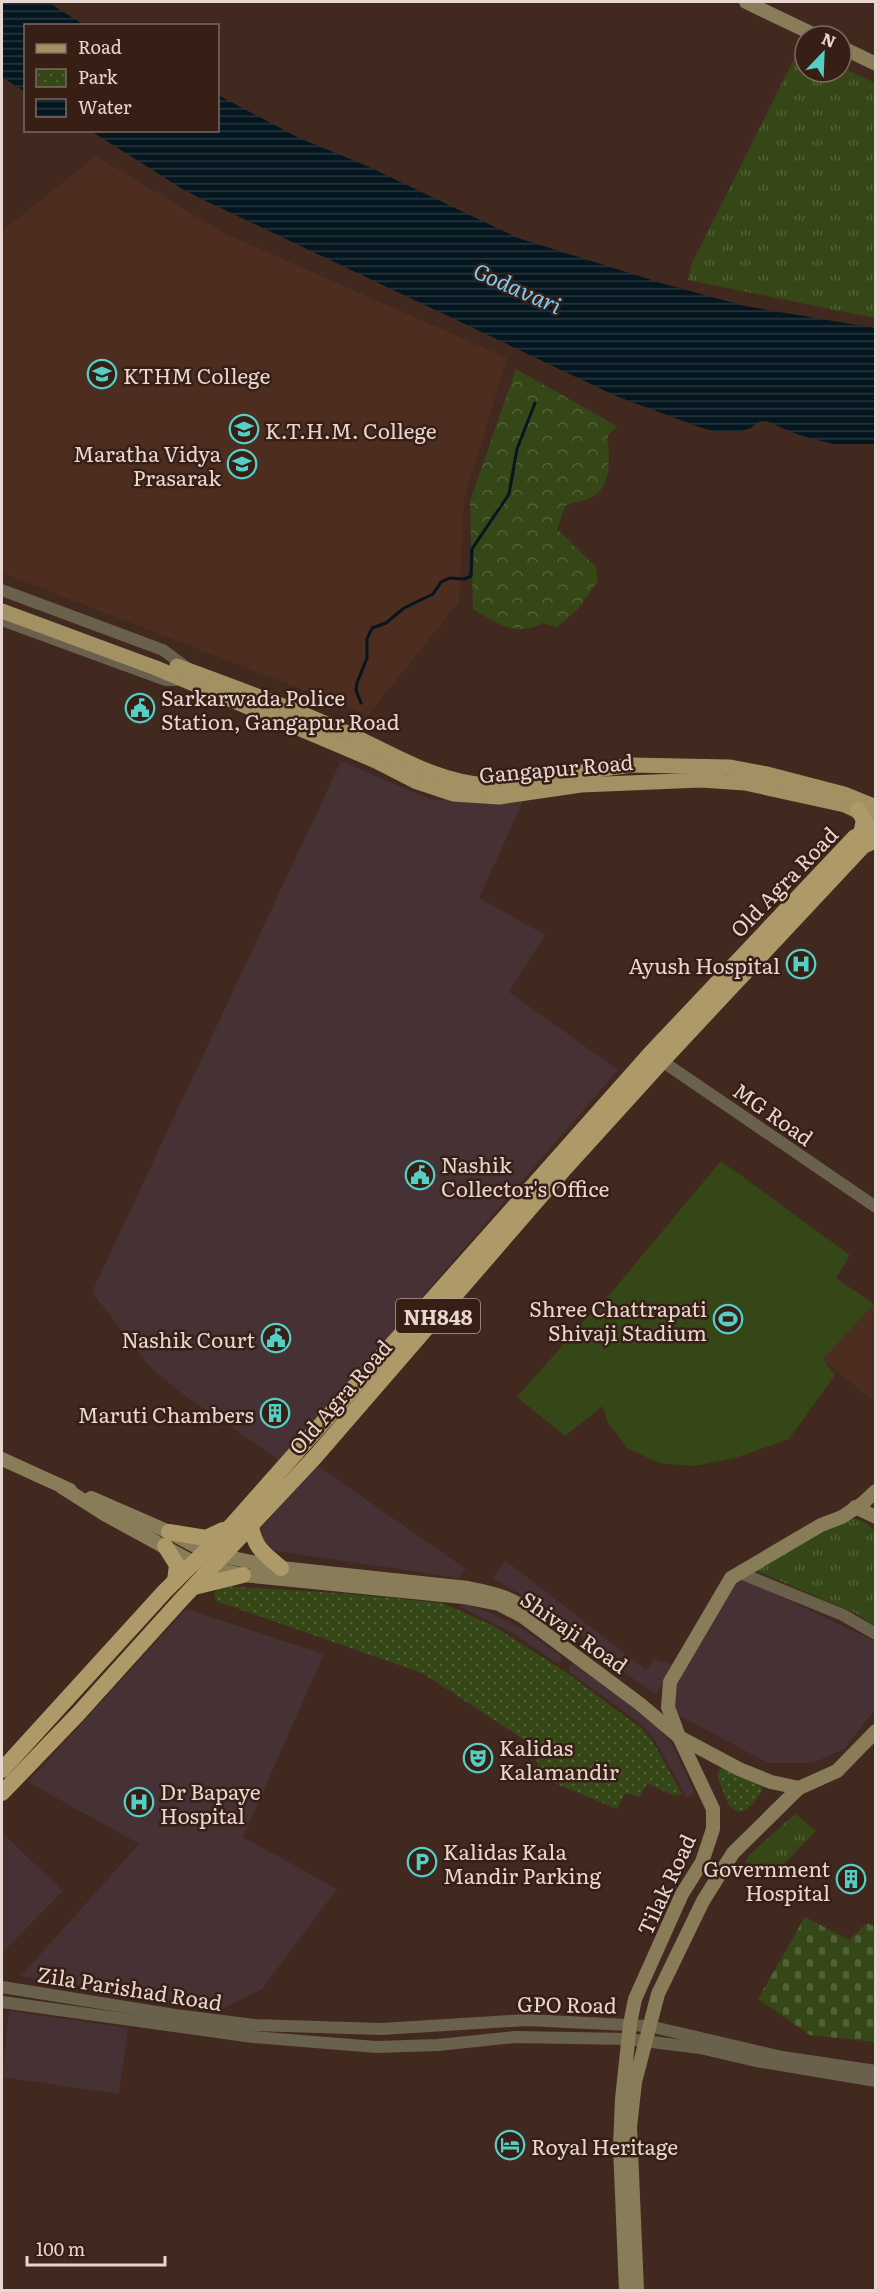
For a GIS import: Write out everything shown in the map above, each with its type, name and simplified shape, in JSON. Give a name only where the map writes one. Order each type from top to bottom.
[{"type":"highway","points":[[858,810],[871,834]]},
{"type":"highway","name":"Old Agra Road","points":[[2,1770],[175,1581],[231,1526],[855,837],[871,834]]},
{"type":"highway","name":"Old Agra Road","points":[[2,1793],[251,1527],[385,1378],[565,1168],[656,1057]]},
{"type":"highway","points":[[175,1581],[177,1565],[167,1539],[206,1538],[231,1526]]},
{"type":"highway","points":[[251,1527],[254,1542],[281,1568]]},
{"type":"highway","points":[[192,1588],[243,1575]]},
{"type":"main road","points":[[746,2],[793,25]]},
{"type":"main road","points":[[853,53],[876,64]]},
{"type":"main road","points":[[2,600],[188,676]]},
{"type":"main road","points":[[2,611],[158,664]]},
{"type":"main road","name":"Gangapur Road","points":[[188,676],[338,729],[435,775],[465,784],[487,785],[632,765],[729,767],[767,774],[844,794],[876,807]]},
{"type":"main road","name":"Gangapur Road","points":[[188,676],[417,782],[453,794],[499,796],[581,785],[701,780],[772,788],[845,805],[876,820]]},
{"type":"main road","name":"Shivaji Road","points":[[2,1459],[200,1557],[217,1562],[243,1575],[463,1598],[498,1604],[522,1616],[571,1651],[679,1737],[739,1769],[771,1782],[799,1788]]},
{"type":"main road","name":"Tilak Road","points":[[626,2290],[620,2146],[622,2099],[630,2024],[636,1999],[682,1894],[702,1862],[713,1829],[713,1809],[679,1737],[668,1707],[670,1682],[731,1578],[821,1525],[843,1517],[876,1491]]},
{"type":"main road","points":[[855,1507],[876,1517]]},
{"type":"main road","name":"Shivaji Road","points":[[217,1562],[497,1593],[524,1606],[650,1701],[668,1707]]},
{"type":"main road","name":"Tilak Road","points":[[637,2290],[630,2127],[635,2082],[658,1994],[716,1878],[733,1853],[799,1788],[837,1771],[876,1731]]},
{"type":"street","points":[[2,590],[163,650],[188,676]]},
{"type":"street","points":[[2,620],[166,680],[188,676]]},
{"type":"street","name":"MG Road","points":[[656,1057],[876,1207]]},
{"type":"street","points":[[740,1573],[843,1615],[876,1634]]},
{"type":"street","name":"Zila Parishad Road","points":[[2,1987],[175,2015],[253,2031]]},
{"type":"street","name":"Zila Parishad Road","points":[[2,2002],[253,2031]]},
{"type":"street","name":"GPO Road","points":[[253,2031],[434,2027],[527,2020],[630,2024],[648,2026],[720,2048],[876,2081]]},
{"type":"street","points":[[434,2027],[438,2045]]},
{"type":"street","name":"GPO Road","points":[[253,2031],[376,2048],[438,2045],[515,2037],[628,2039],[720,2048]]},
{"type":"street","name":"GPO Road","points":[[786,2062],[876,2071]]},
{"type":"shaded area","name":"K.T.H.M. College","points":[[96,156],[224,233],[507,358],[464,500],[459,602],[368,715],[2,573],[2,231]]},
{"type":"shaded area","points":[[341,761],[430,799],[486,804],[523,801],[479,898],[545,935],[509,992],[618,1070],[283,1462],[181,1393],[148,1365],[92,1292]]},
{"type":"shaded area","points":[[875,1302],[875,1402],[822,1359]]},
{"type":"shaded area","points":[[315,1464],[466,1569],[459,1578],[276,1551],[262,1545],[261,1529]]},
{"type":"shaded area","points":[[505,1560],[646,1670],[654,1659],[675,1665],[656,1694],[616,1667],[582,1636],[549,1612],[493,1578]]},
{"type":"shaded area","points":[[737,1576],[875,1641],[875,1710],[844,1749],[813,1763],[768,1763],[678,1715],[672,1692]]},
{"type":"shaded area","points":[[462,1602],[493,1614],[524,1630],[563,1657],[558,1664],[513,1633],[460,1607]]},
{"type":"shaded area","points":[[186,1609],[324,1654],[243,1837],[337,1889],[262,1989],[218,2011],[21,1976],[139,1844],[28,1782]]},
{"type":"shaded area","points":[[574,1660],[647,1714],[672,1744],[695,1794],[687,1798],[655,1740],[641,1724],[568,1671]]},
{"type":"shaded area","points":[[2,1833],[63,1891],[2,1953]]},
{"type":"shaded area","points":[[9,2011],[128,2028],[119,2094],[2,2077]]},
{"type":"green space","points":[[793,61],[793,84],[853,84],[853,73],[875,83],[875,318],[688,280],[692,263]]},
{"type":"green space","points":[[516,369],[617,426],[608,435],[609,461],[604,485],[592,497],[565,506],[557,529],[596,567],[598,581],[578,609],[557,627],[543,623],[524,629],[515,629],[499,624],[473,609],[470,501]]},
{"type":"green space","name":"Shree Chattrapati Shivaji Stadium","points":[[721,1161],[850,1255],[836,1278],[874,1304],[823,1359],[835,1375],[789,1439],[735,1458],[693,1466],[659,1463],[627,1448],[607,1421],[603,1406],[565,1436],[517,1397],[593,1311],[596,1312],[595,1323],[605,1300]]},
{"type":"green space","points":[[849,1518],[864,1522],[875,1531],[875,1626],[857,1614],[759,1572],[756,1565]]},
{"type":"green space","points":[[226,1586],[351,1594],[442,1603],[492,1625],[567,1673],[641,1728],[653,1742],[682,1794],[672,1795],[647,1783],[640,1797],[625,1793],[617,1809],[540,1777],[534,1746],[422,1673],[216,1601],[214,1594],[218,1588]]},
{"type":"green space","points":[[725,1767],[763,1785],[760,1794],[747,1809],[738,1812],[729,1806],[717,1776],[720,1769]]},
{"type":"green space","points":[[795,1814],[816,1831],[779,1869],[767,1871],[745,1863],[749,1855]]},
{"type":"green space","points":[[805,1917],[849,1940],[867,1923],[875,1927],[875,2042],[810,2035],[758,1999]]},
{"type":"water","points":[[2,2],[48,2],[82,24],[24,24],[24,91],[2,77]]},
{"type":"water","name":"Godavari","points":[[219,96],[299,138],[367,166],[518,238],[661,283],[745,306],[875,328],[875,444],[833,444],[799,435],[766,421],[758,422],[751,428],[737,432],[716,432],[699,427],[616,396],[184,190],[93,132],[219,132]]},
{"type":"waterway","points":[[361,703],[356,690],[357,683],[367,658],[367,639],[372,628],[386,623],[404,608],[433,594],[441,582],[450,578],[464,579],[471,576],[472,549],[509,494],[517,449],[535,403]]},
{"type":"place","name":"KTHM College","points":[[102,374]]},
{"type":"place","name":"K.T.H.M. College","points":[[244,429]]},
{"type":"place","name":"Maratha Vidya Prasarak","points":[[242,464]]},
{"type":"place","name":"Sarkarwada Police Station, Gangapur Road","points":[[140,708]]},
{"type":"place","name":"Ayush Hospital","points":[[801,964]]},
{"type":"place","name":"Nashik Collector's Office","points":[[420,1175]]},
{"type":"place","name":"Shree Chattrapati Shivaji Stadium","points":[[728,1319]]},
{"type":"place","name":"Nashik Court","points":[[276,1338]]},
{"type":"place","name":"Maruti Chambers","points":[[275,1413]]},
{"type":"place","name":"Kalidas Kalamandir","points":[[478,1758]]},
{"type":"place","name":"Dr Bapaye Hospital","points":[[139,1802]]},
{"type":"place","name":"Kalidas Kala Mandir Parking","points":[[422,1862]]},
{"type":"place","name":"Government Hospital","points":[[851,1879]]},
{"type":"place","name":"Royal Heritage","points":[[510,2145]]}]
